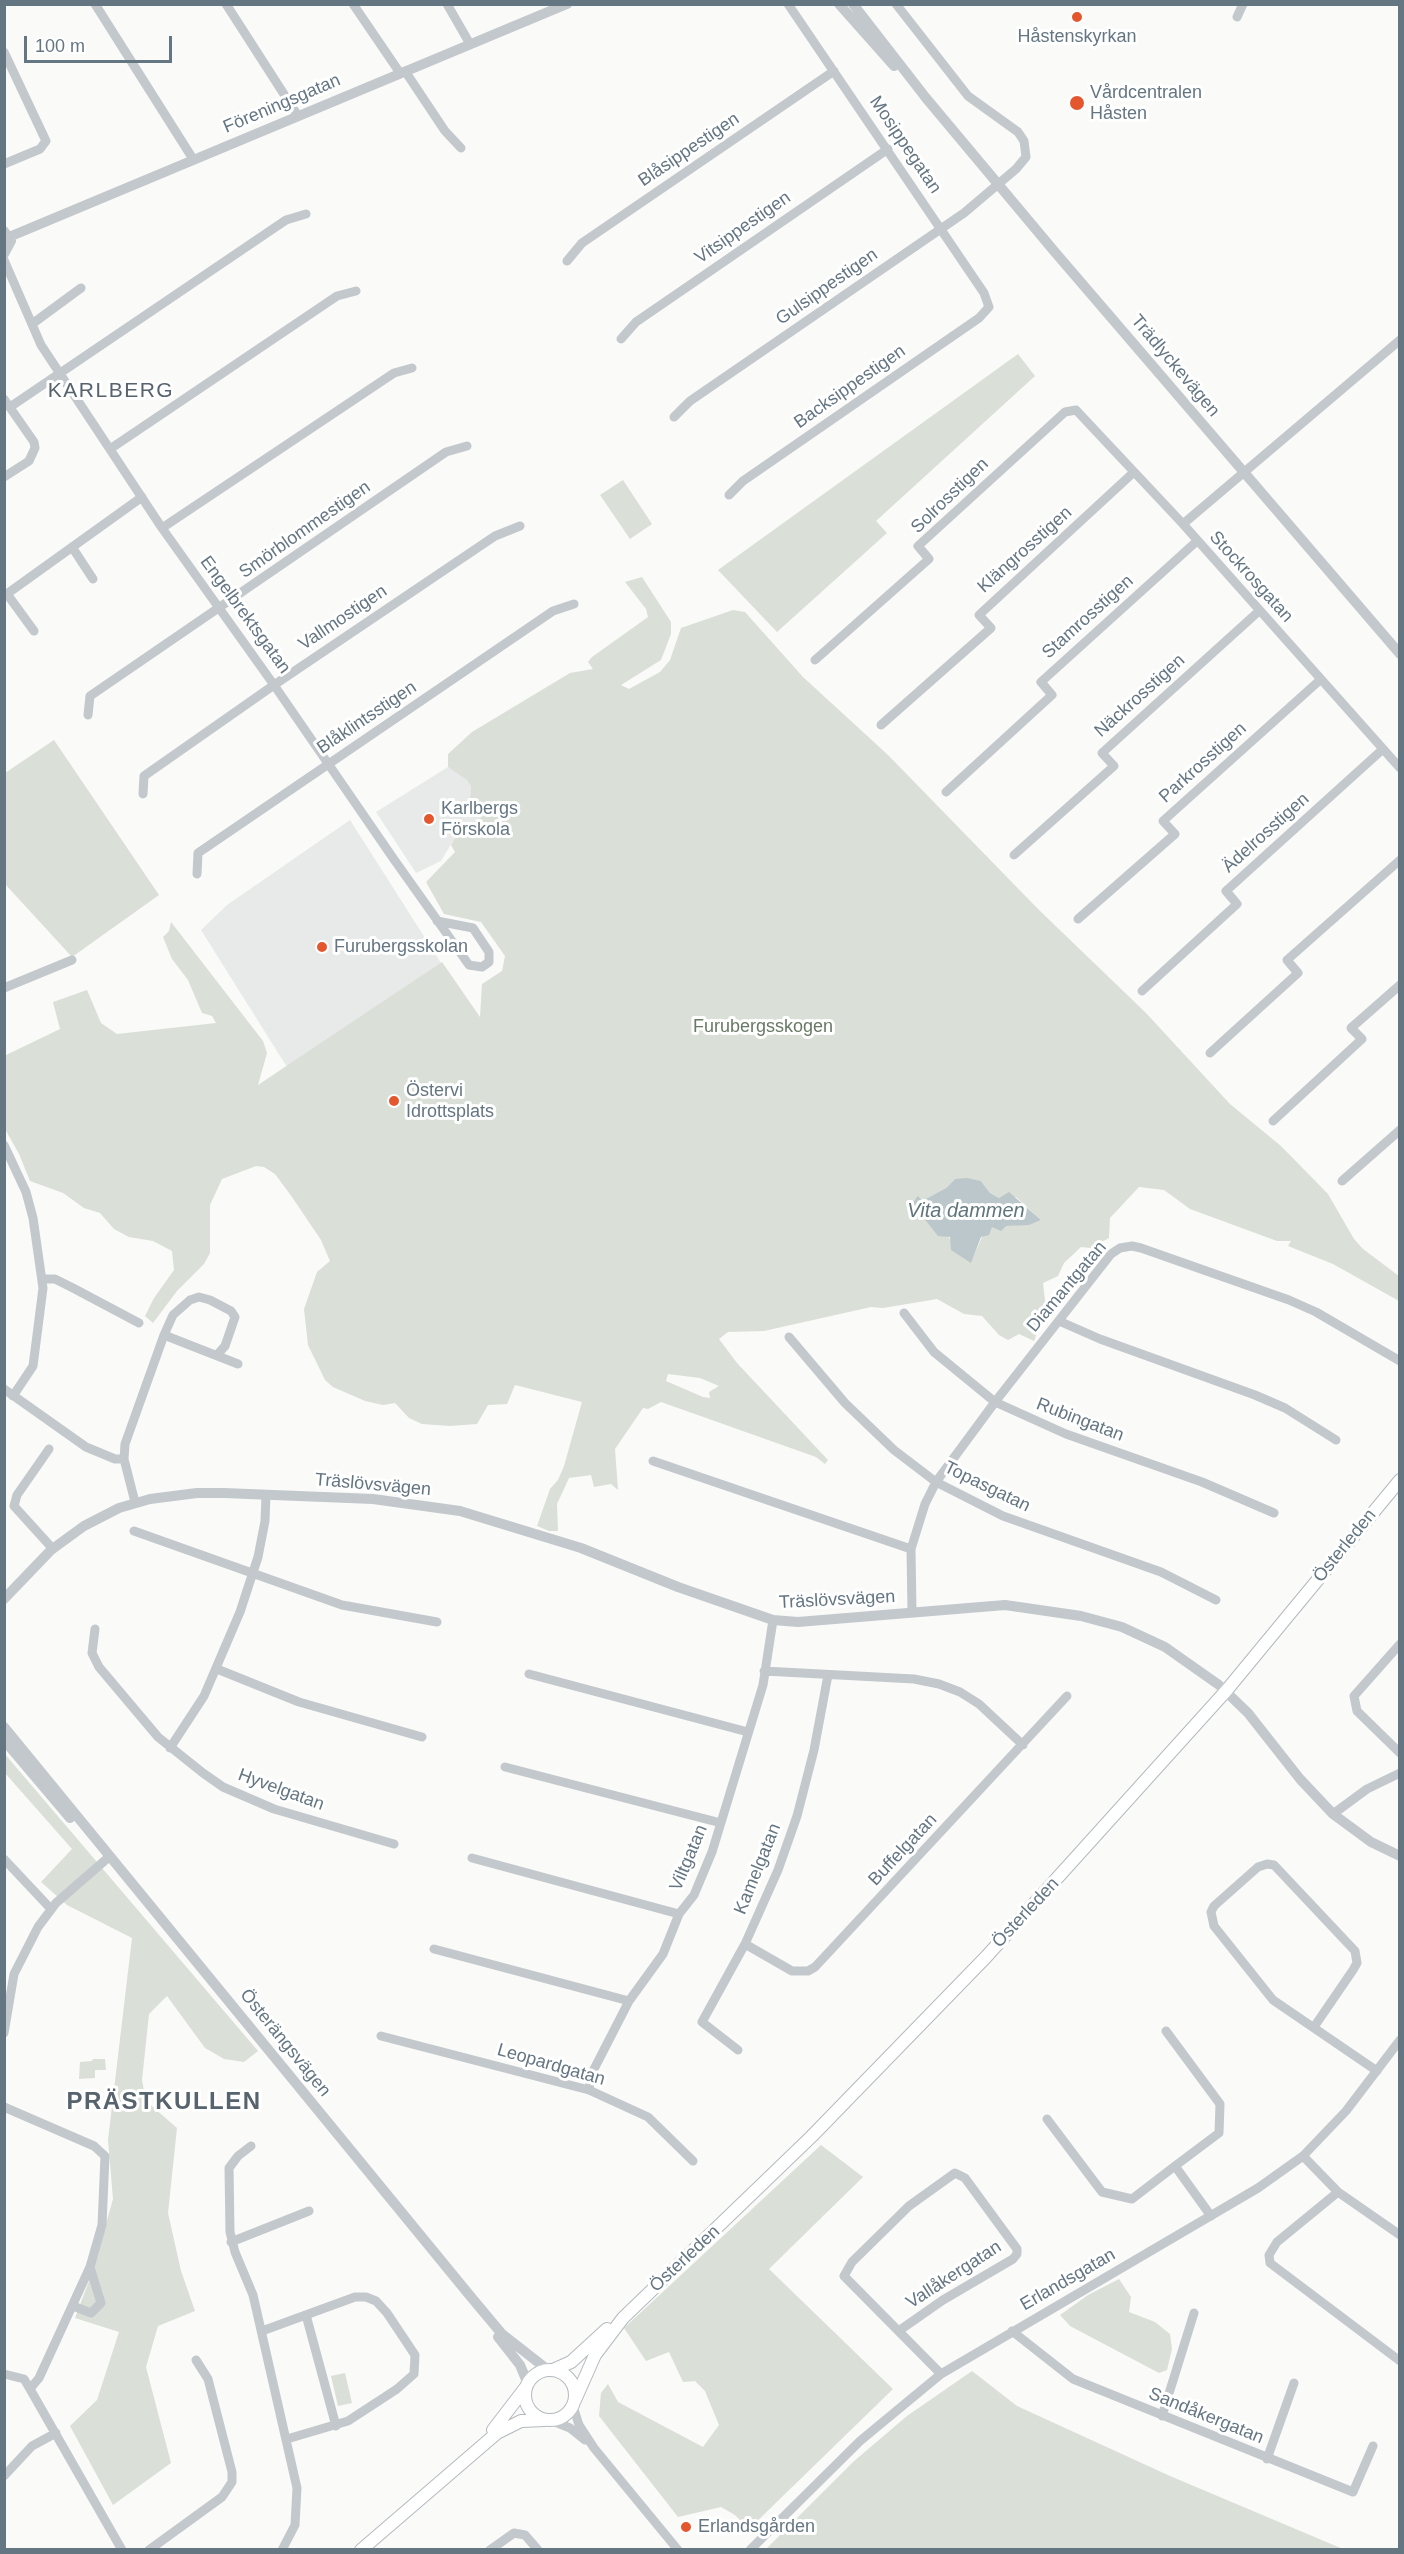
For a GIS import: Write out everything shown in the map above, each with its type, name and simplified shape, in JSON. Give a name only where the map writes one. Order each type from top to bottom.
[{"type":"main road","name":"Österleden","points":[[479,2447],[538,2373],[571,2362],[622,2318],[780,2168],[918,2029],[1098,1836],[1226,1691],[1400,1480]]},
{"type":"main road","name":"Österleden","points":[[360,2550],[479,2447],[515,2423],[562,2418],[574,2403],[595,2355],[622,2318]]},
{"type":"main road","points":[[551,2370],[569,2378],[574,2386],[574,2403]]},
{"type":"main road","points":[[527,2385],[525,2398],[530,2410],[548,2420]]},
{"type":"street","points":[[95,4],[193,159]]},
{"type":"street","points":[[226,4],[298,116]]},
{"type":"street","points":[[353,4],[451,140],[460,148]]},
{"type":"street","points":[[447,4],[470,44]]},
{"type":"street","name":"Mosippegatan","points":[[788,4],[941,228],[984,293],[989,307]]},
{"type":"street","name":"Trädlyckevägen","points":[[839,4],[926,98],[1400,654]]},
{"type":"street","name":"Trädlyckevägen","points":[[853,4],[926,98]]},
{"type":"street","points":[[1237,17],[1243,4]]},
{"type":"street","name":"Föreningsgatan","points":[[4,254],[10,245],[7,234],[298,116],[562,5]]},
{"type":"street","name":"Gulsippestigen","points":[[674,417],[690,401],[941,228],[999,184],[1026,157],[1024,141],[1013,128],[968,96],[900,6]]},
{"type":"street","points":[[4,52],[46,141],[40,149],[4,164]]},
{"type":"street","name":"Blåsippestigen","points":[[567,261],[582,243],[834,71]]},
{"type":"street","name":"Vitsippestigen","points":[[621,339],[636,322],[888,149]]},
{"type":"street","points":[[4,477],[29,461],[35,448],[7,403],[58,373],[286,220],[306,214]]},
{"type":"street","name":"Engelbrektsgatan","points":[[4,260],[32,324],[58,373],[162,528],[274,684],[328,765],[437,921],[469,965],[482,967],[489,962],[489,952],[473,928],[437,921]]},
{"type":"street","points":[[32,324],[81,288]]},
{"type":"street","points":[[110,449],[337,296],[356,291]]},
{"type":"street","name":"Backsippestigen","points":[[729,495],[743,481],[979,318],[989,307]]},
{"type":"street","points":[[1183,524],[1400,340]]},
{"type":"street","points":[[162,528],[394,373],[412,368]]},
{"type":"street","name":"Stockrosgatan","points":[[1076,410],[1183,524],[1400,768]]},
{"type":"street","name":"Solrosstigen","points":[[815,660],[930,559],[918,546],[1065,412],[1076,410]]},
{"type":"street","name":"Smörblommestigen","points":[[88,715],[90,696],[446,452],[467,446]]},
{"type":"street","name":"Klängrosstigen","points":[[881,725],[991,628],[979,615],[1134,472]]},
{"type":"street","points":[[34,631],[6,595],[142,497]]},
{"type":"street","name":"Vallmostigen","points":[[143,794],[144,776],[274,684],[495,536],[520,526]]},
{"type":"street","name":"Stamrosstigen","points":[[946,792],[1052,695],[1041,682],[1197,541]]},
{"type":"street","points":[[72,547],[93,579]]},
{"type":"street","name":"Blåklintsstigen","points":[[197,874],[198,853],[553,611],[574,604]]},
{"type":"street","name":"Näckrosstigen","points":[[1014,855],[1114,766],[1102,753],[1259,611]]},
{"type":"street","name":"Parkrosstigen","points":[[1078,919],[1175,834],[1163,821],[1320,680]]},
{"type":"street","name":"Ädelrosstigen","points":[[1142,991],[1237,904],[1226,891],[1383,749]]},
{"type":"street","points":[[1210,1053],[1298,973],[1287,960],[1400,860]]},
{"type":"street","points":[[4,988],[72,960]]},
{"type":"street","points":[[1273,1121],[1362,1039],[1352,1028],[1400,985]]},
{"type":"street","points":[[1342,1181],[1400,1130]]},
{"type":"street","points":[[4,1145],[26,1192],[42,1279],[41,1316],[33,1366],[13,1396]]},
{"type":"street","name":"Diamantgatan","points":[[912,1612],[910,1549],[925,1504],[936,1482],[995,1402],[1111,1254],[1120,1248],[1132,1246],[1289,1300],[1326,1318],[1400,1361]]},
{"type":"street","points":[[42,1279],[55,1279],[139,1323]]},
{"type":"street","points":[[135,1502],[124,1459],[125,1444],[173,1315],[190,1300],[200,1297],[210,1300],[231,1311],[236,1317],[225,1346],[217,1355]]},
{"type":"street","name":"Rubingatan","points":[[904,1313],[934,1352],[995,1402],[1066,1434],[1202,1482],[1275,1513]]},
{"type":"street","points":[[1059,1321],[1100,1339],[1265,1400],[1309,1422],[1336,1440]]},
{"type":"street","points":[[164,1335],[238,1364]]},
{"type":"street","name":"Topasgatan","points":[[789,1337],[845,1403],[894,1450],[936,1482],[1003,1516],[1161,1572],[1216,1600]]},
{"type":"street","points":[[4,1389],[86,1447],[115,1459],[124,1459]]},
{"type":"street","points":[[49,1449],[17,1495],[14,1506],[53,1549]]},
{"type":"street","points":[[653,1461],[910,1549]]},
{"type":"street","name":"Träslövsvägen","points":[[4,1599],[53,1549],[84,1526],[135,1502],[197,1493],[373,1498],[460,1511],[581,1548],[678,1587],[773,1620],[798,1622],[1005,1605],[1100,1620],[1165,1647],[1226,1691],[1248,1713],[1300,1779],[1333,1814],[1371,1842],[1400,1856]]},
{"type":"street","points":[[170,1748],[204,1696],[253,1575],[265,1521],[266,1495]]},
{"type":"street","points":[[134,1532],[342,1605],[437,1622]]},
{"type":"street","name":"Viltgatan","points":[[589,2090],[591,2074],[629,2001],[663,1954],[679,1914],[694,1895],[721,1823],[748,1732],[764,1671],[773,1620]]},
{"type":"street","name":"Hyvelgatan","points":[[95,1629],[92,1648],[94,1660],[140,1717],[170,1748],[224,1787],[274,1809],[394,1844]]},
{"type":"street","points":[[1400,1644],[1354,1696],[1356,1711],[1400,1753]]},
{"type":"street","points":[[216,1669],[299,1702],[422,1737]]},
{"type":"street","points":[[764,1671],[914,1679],[939,1684],[960,1692],[979,1704],[1023,1746]]},
{"type":"street","points":[[529,1674],[748,1732]]},
{"type":"street","name":"Kamelgatan","points":[[738,2050],[702,2022],[745,1944],[778,1870],[797,1816],[814,1750],[828,1675]]},
{"type":"street","name":"Buffelgatan","points":[[745,1944],[792,1971],[808,1971],[815,1967],[1023,1746],[1067,1696]]},
{"type":"street","name":"Österängsvägen","points":[[4,1727],[498,2337],[520,2365],[527,2385]]},
{"type":"street","name":"Österängsvägen","points":[[4,1740],[108,1858],[502,2334],[551,2370]]},
{"type":"street","points":[[505,1767],[721,1823]]},
{"type":"street","points":[[1333,1814],[1367,1789],[1400,1773]]},
{"type":"street","points":[[4,2033],[14,1974],[26,1947],[50,1908],[108,1858]]},
{"type":"street","points":[[472,1858],[679,1914]]},
{"type":"street","points":[[4,1859],[50,1908]]},
{"type":"street","points":[[1314,2027],[1353,1970],[1357,1956],[1350,1945],[1274,1865],[1267,1864],[1258,1867],[1214,1906],[1211,1920],[1266,1993],[1314,2027],[1377,2071]]},
{"type":"street","points":[[434,1949],[629,2001]]},
{"type":"street","points":[[1047,2119],[1102,2192],[1132,2199],[1219,2133],[1221,2104],[1166,2031]]},
{"type":"street","name":"Leopardgatan","points":[[381,2036],[589,2090],[648,2117],[693,2161]]},
{"type":"street","name":"Erlandsgatan","points":[[750,2550],[860,2441],[941,2374],[1258,2188],[1303,2156],[1346,2111],[1400,2040]]},
{"type":"street","points":[[4,2107],[94,2146],[105,2156],[102,2225],[90,2267],[39,2378],[30,2389]]},
{"type":"street","points":[[250,2146],[229,2168],[231,2242],[250,2285],[297,2488],[298,2512],[293,2533],[282,2550]]},
{"type":"street","points":[[1303,2156],[1338,2192],[1400,2235]]},
{"type":"street","points":[[1175,2166],[1211,2216]]},
{"type":"street","name":"Vallåkergatan","points":[[900,2330],[943,2300],[1013,2259],[1017,2254],[1017,2249],[966,2178],[955,2173],[909,2206],[852,2262],[844,2276],[900,2330],[941,2374]]},
{"type":"street","points":[[1338,2192],[1277,2242],[1269,2255],[1270,2263],[1400,2361]]},
{"type":"street","points":[[231,2242],[309,2211]]},
{"type":"street","points":[[73,2306],[87,2313],[98,2309],[101,2299],[90,2267]]},
{"type":"street","points":[[262,2331],[355,2297],[371,2299],[387,2313],[415,2355],[416,2368],[406,2382],[336,2426],[287,2439]]},
{"type":"street","points":[[1162,2416],[1194,2313]]},
{"type":"street","points":[[306,2315],[336,2426]]},
{"type":"street","name":"Sandåkergatan","points":[[1012,2331],[1073,2379],[1353,2492],[1373,2446]]},
{"type":"street","points":[[148,2550],[222,2497],[232,2482],[232,2472],[208,2379],[196,2360]]},
{"type":"street","points":[[4,2374],[24,2379],[122,2550]]},
{"type":"street","points":[[1267,2459],[1294,2384]]},
{"type":"street","points":[[574,2403],[579,2425],[594,2448],[678,2550]]},
{"type":"street","points":[[548,2420],[570,2428],[594,2448]]},
{"type":"street","points":[[4,2476],[32,2446],[56,2433]]},
{"type":"street","points":[[490,2550],[514,2533],[525,2535],[538,2550]]},
{"type":"shaded area","name":"Karlbergs Förskola","points":[[448,767],[467,779],[471,786],[470,799],[483,812],[482,817],[460,829],[441,861],[416,873],[376,812]]},
{"type":"shaded area","name":"Furubergsskolan","points":[[350,820],[441,963],[287,1067],[201,930],[227,905]]},
{"type":"green space","points":[[1018,354],[1035,376],[876,521],[887,533],[777,632],[718,570]]},
{"type":"green space","points":[[623,480],[652,524],[630,539],[600,495]]},
{"type":"green space","name":"Furubergsskogen","points":[[642,577],[671,622],[671,634],[661,660],[621,685],[629,689],[660,672],[670,660],[681,628],[733,610],[745,612],[803,677],[888,755],[1038,909],[1146,1013],[1230,1104],[1281,1146],[1328,1194],[1354,1239],[1363,1249],[1399,1276],[1399,1301],[1333,1264],[1288,1246],[1291,1241],[1277,1241],[1190,1209],[1164,1190],[1139,1187],[1110,1218],[1109,1238],[1090,1248],[1081,1247],[1064,1263],[1058,1276],[1043,1283],[1046,1310],[1034,1341],[1019,1334],[1008,1340],[999,1335],[982,1316],[964,1314],[937,1299],[883,1308],[871,1307],[764,1331],[728,1332],[719,1339],[737,1363],[828,1460],[825,1464],[816,1457],[661,1402],[648,1409],[643,1408],[615,1449],[618,1490],[611,1484],[594,1487],[591,1475],[569,1478],[557,1504],[558,1531],[549,1531],[537,1526],[550,1489],[558,1480],[564,1466],[582,1402],[515,1385],[507,1404],[488,1405],[477,1424],[450,1426],[422,1424],[409,1418],[395,1403],[383,1405],[365,1401],[333,1387],[325,1380],[308,1345],[304,1309],[317,1272],[330,1261],[321,1240],[292,1197],[275,1174],[264,1167],[256,1166],[222,1179],[210,1205],[210,1253],[204,1264],[177,1291],[153,1323],[145,1316],[154,1298],[174,1270],[172,1251],[153,1241],[129,1237],[114,1229],[100,1213],[84,1208],[63,1193],[30,1181],[5,1129],[4,1056],[60,1029],[53,1002],[87,990],[101,1023],[117,1034],[216,1023],[212,1016],[202,1013],[188,980],[172,959],[163,937],[169,931],[171,922],[263,1041],[267,1053],[258,1085],[442,962],[480,1017],[482,984],[502,971],[505,956],[481,922],[444,914],[426,882],[455,852],[451,845],[460,829],[482,817],[483,812],[470,799],[471,786],[467,780],[448,767],[448,754],[472,732],[570,673],[593,669],[588,662],[592,657],[648,617],[646,609],[625,582]],"holes":[[[955,1179],[981,1181],[990,1193],[999,1198],[1016,1197],[1041,1220],[1029,1224],[992,1227],[982,1237],[971,1262],[924,1210],[922,1201],[946,1188]],[[668,1374],[700,1378],[719,1386],[709,1392],[710,1398],[703,1397],[666,1381]]]},
{"type":"green space","points":[[54,740],[159,895],[72,957],[5,884],[5,773]]},
{"type":"green space","points":[[4,1753],[258,2051],[244,2062],[224,2059],[205,2048],[167,1996],[149,2014],[142,2080],[146,2101],[177,2128],[168,2213],[181,2271],[195,2311],[158,2326],[146,2367],[171,2463],[113,2505],[70,2426],[97,2400],[119,2332],[75,2318],[92,2273],[113,2199],[108,2140],[132,1938],[67,1905],[41,1882],[72,1849],[5,1773]]},
{"type":"green space","points":[[105,2059],[106,2070],[95,2070],[95,2078],[79,2079],[80,2062]]},
{"type":"green space","points":[[821,2145],[863,2177],[769,2269],[893,2389],[749,2529],[735,2515],[721,2507],[678,2517],[599,2416],[601,2393],[608,2384],[618,2402],[703,2447],[719,2425],[705,2391],[695,2381],[683,2382],[669,2352],[646,2361],[624,2328]]},
{"type":"green space","points":[[1119,2279],[1131,2297],[1129,2312],[1155,2322],[1170,2334],[1172,2349],[1167,2370],[1159,2373],[1070,2326],[1060,2315],[1088,2295]]},
{"type":"green space","points":[[972,2371],[1017,2406],[1170,2476],[1343,2549],[766,2549],[853,2462],[907,2416]]},
{"type":"green space","points":[[345,2373],[352,2403],[338,2406],[331,2376]]},
{"type":"water","name":"Vita dammen","points":[[967,1178],[981,1181],[990,1193],[999,1198],[1009,1192],[1041,1220],[1029,1225],[1006,1226],[1001,1231],[992,1227],[989,1235],[981,1237],[971,1263],[951,1250],[950,1237],[938,1236],[923,1217],[924,1210],[912,1204],[918,1196],[922,1201],[946,1188],[955,1179]]},
{"type":"place","name":"Håstenskyrkan","points":[[1077,17]]},
{"type":"place","name":"Vårdcentralen Håsten","points":[[1077,103]]},
{"type":"place","name":"Karlbergs Förskola","points":[[429,819]]},
{"type":"place","name":"Furubergsskolan","points":[[322,947]]},
{"type":"place","name":"Östervi Idrottsplats","points":[[394,1101]]},
{"type":"place","name":"Erlandsgården","points":[[686,2527]]},
{"type":"district","name":"KARLBERG","points":[[111,391]]},
{"type":"district","name":"PRÄSTKULLEN","points":[[164,2102]]}]
